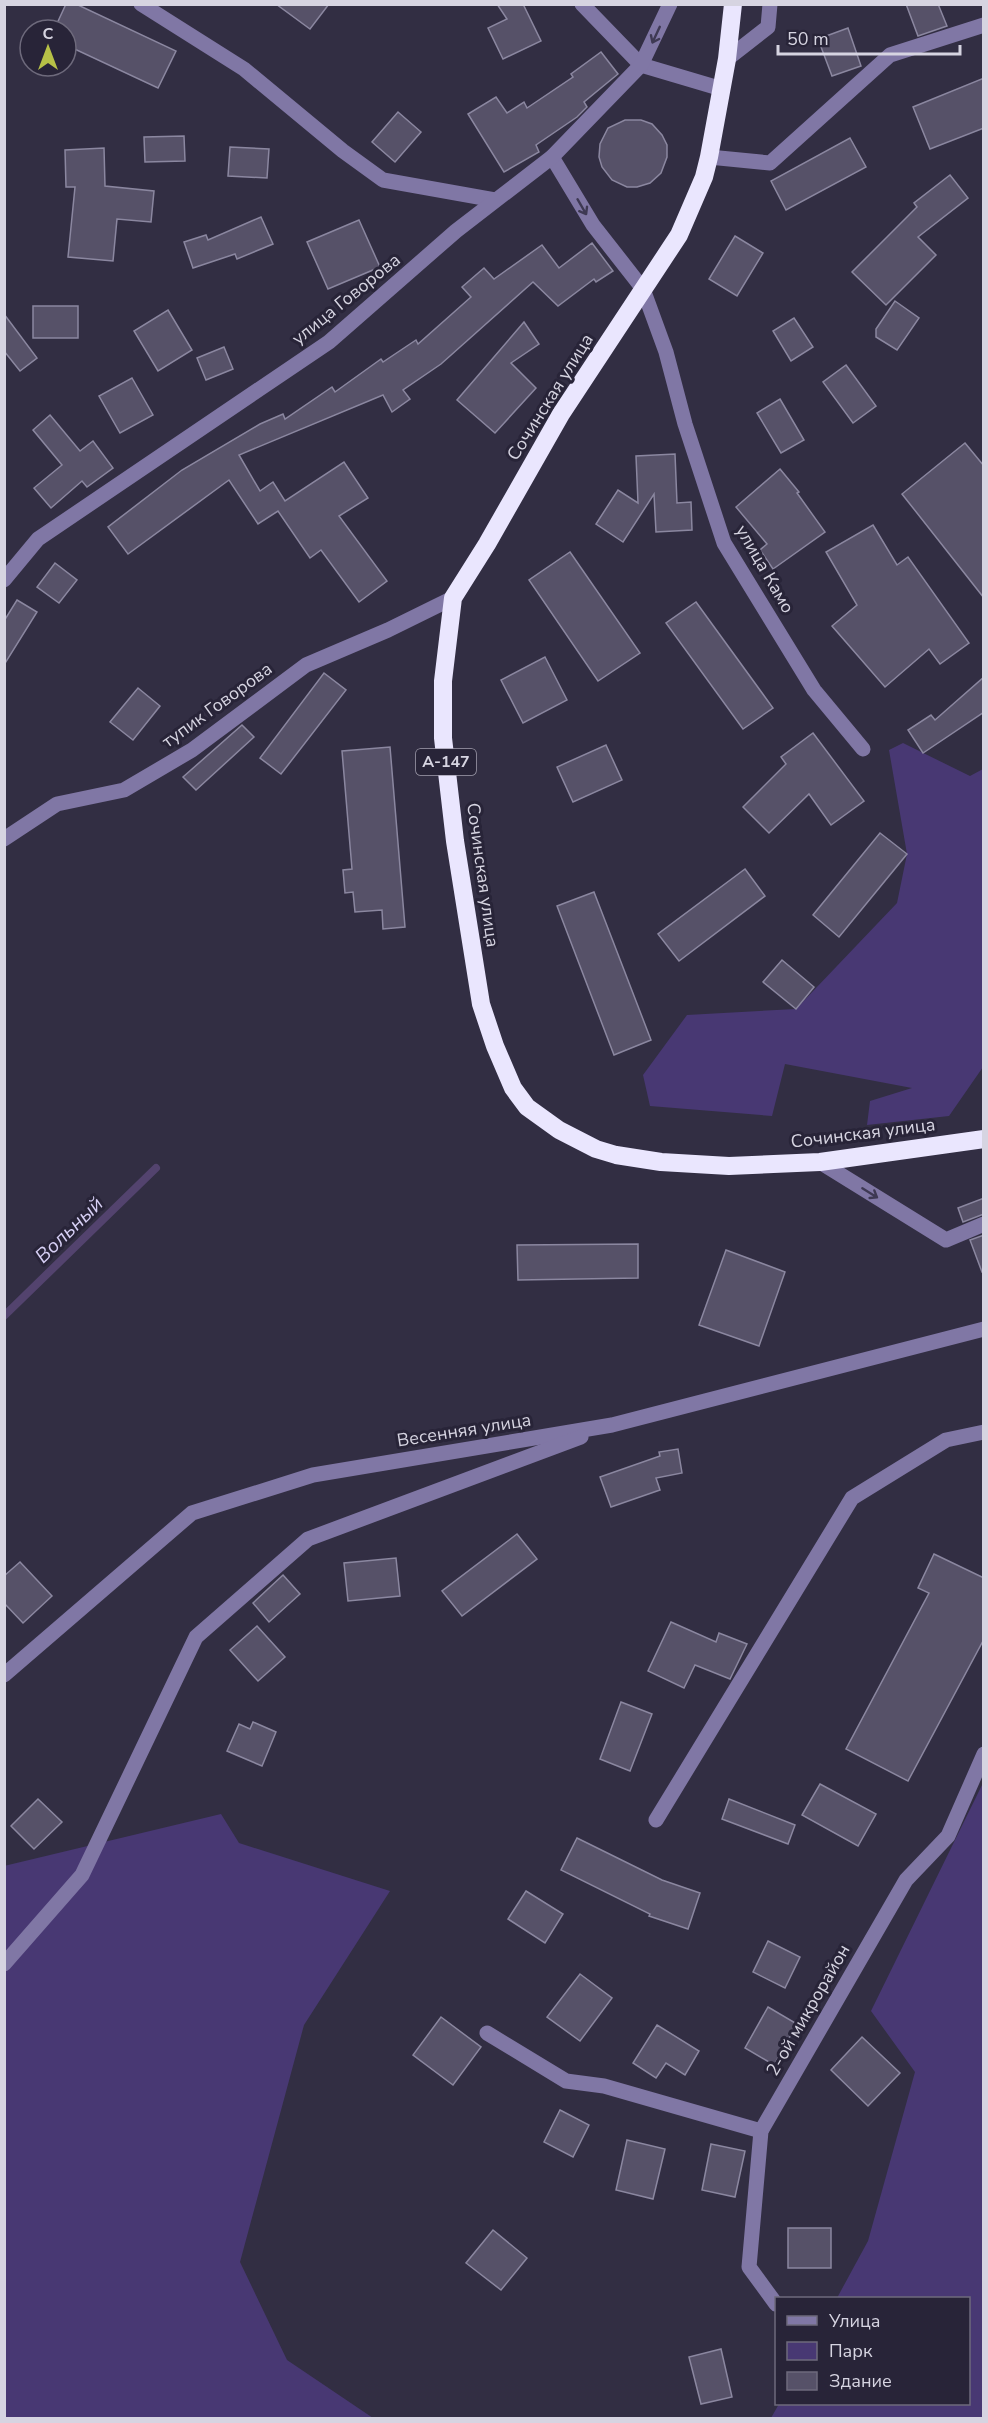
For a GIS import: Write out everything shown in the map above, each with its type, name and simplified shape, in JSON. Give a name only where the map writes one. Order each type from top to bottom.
[{"type":"highway","name":"Сочинская улица","points":[[733,4],[727,59],[709,157],[704,177],[679,235],[561,414],[487,544],[453,598],[443,681],[443,738],[455,840],[481,1004],[495,1046],[513,1088],[527,1107],[559,1130],[596,1149],[616,1155],[661,1162],[729,1166],[820,1162],[978,1140]]},
{"type":"street","points":[[141,4],[244,69],[343,151],[383,180],[495,200]]},
{"type":"street","points":[[582,4],[641,65],[722,88]]},
{"type":"street","name":"улица Говорова","points":[[4,580],[38,539],[329,342],[495,200],[552,157],[641,65],[670,4]]},
{"type":"street","points":[[727,59],[768,27],[770,4]]},
{"type":"street","points":[[709,157],[770,163],[890,55],[984,25]]},
{"type":"street","name":"улица Камо","points":[[552,157],[593,225],[643,289],[666,352],[685,424],[724,543],[814,690],[863,749]]},
{"type":"street","name":"тупик Говорова","points":[[4,839],[57,804],[124,790],[192,750],[306,665],[388,630],[453,598]]},
{"type":"street","points":[[978,1140],[984,1126]]},
{"type":"street","points":[[820,1162],[946,1240],[984,1224]]},
{"type":"street","name":"Весенняя улица","points":[[4,1674],[192,1513],[313,1475],[612,1425],[984,1329]]},
{"type":"street","points":[[4,1964],[82,1875],[196,1637],[308,1539],[612,1425]]},
{"type":"street","points":[[656,1820],[852,1498],[946,1440],[984,1432]]},
{"type":"street","name":"2-ой микрорайон","points":[[775,2301],[749,2267],[761,2131],[906,1880],[948,1836],[984,1754]]},
{"type":"street","points":[[486,2033],[566,2081],[604,2086],[761,2131]]},
{"type":"green space","points":[[903,743],[970,776],[983,769],[983,1067],[949,1116],[867,1125],[870,1101],[912,1088],[785,1064],[772,1116],[650,1106],[643,1075],[687,1015],[796,1009],[897,903],[907,854],[889,750]]},
{"type":"green space","points":[[983,1783],[983,2418],[771,2418],[778,2405],[970,2405],[970,2297],[838,2297],[868,2241],[915,2072],[871,2011]]},
{"type":"green space","points":[[221,1814],[239,1843],[390,1891],[304,2025],[240,2262],[287,2360],[373,2418],[5,2418],[4,1866]]},
{"type":"building","points":[[66,4],[76,4],[176,51],[158,88],[78,51],[78,18],[60,18]]},
{"type":"building","points":[[276,4],[329,4],[310,29]]},
{"type":"building","points":[[497,4],[523,4],[541,41],[503,59],[488,28],[507,19]]},
{"type":"building","points":[[906,4],[938,4],[947,26],[918,36]]},
{"type":"building","points":[[848,28],[861,66],[832,76],[818,39]]},
{"type":"building","points":[[601,52],[618,74],[584,102],[587,107],[577,117],[536,145],[539,152],[504,172],[468,114],[496,97],[507,113],[524,102],[527,108],[573,77],[571,74]]},
{"type":"building","points":[[984,78],[984,128],[930,149],[913,107]]},
{"type":"building","points":[[398,112],[421,132],[395,162],[372,142]]},
{"type":"building","points":[[625,120],[641,120],[652,124],[667,145],[667,157],[661,173],[650,183],[637,187],[627,187],[612,180],[602,167],[599,157],[600,144],[608,128]]},
{"type":"building","points":[[184,136],[185,161],[145,162],[144,137]]},
{"type":"building","points":[[850,138],[866,167],[786,210],[771,181]]},
{"type":"building","points":[[230,147],[269,149],[267,178],[228,176]]},
{"type":"building","points":[[104,148],[105,186],[154,191],[151,222],[117,219],[113,261],[68,257],[75,187],[66,187],[65,150]]},
{"type":"building","points":[[950,175],[968,198],[918,237],[936,255],[886,305],[852,272],[917,207],[914,203]]},
{"type":"building","points":[[261,217],[273,244],[237,259],[235,254],[193,268],[184,242],[206,235],[208,240]]},
{"type":"building","points":[[359,220],[380,267],[328,289],[307,242]]},
{"type":"building","points":[[735,236],[763,253],[737,296],[709,279]]},
{"type":"building","points":[[592,243],[613,271],[596,282],[594,279],[558,306],[533,282],[441,364],[403,390],[410,399],[392,412],[383,395],[239,455],[260,491],[273,482],[285,501],[344,462],[368,498],[339,516],[387,581],[359,602],[321,550],[310,558],[278,511],[258,524],[229,480],[128,554],[108,527],[182,470],[260,424],[283,414],[285,419],[332,387],[335,392],[381,359],[383,362],[416,340],[418,344],[471,297],[462,287],[484,268],[494,279],[542,245],[559,268]]},
{"type":"building","points":[[895,301],[919,318],[897,350],[876,337],[876,329]]},
{"type":"building","points":[[33,306],[78,306],[78,338],[33,338]]},
{"type":"building","points":[[168,310],[192,350],[158,371],[134,331]]},
{"type":"building","points":[[4,314],[37,358],[20,371],[4,351]]},
{"type":"building","points":[[794,318],[813,347],[791,361],[773,331]]},
{"type":"building","points":[[524,322],[539,344],[511,363],[536,388],[495,433],[457,400]]},
{"type":"building","points":[[224,347],[233,369],[206,380],[197,358]]},
{"type":"building","points":[[846,365],[876,406],[853,423],[823,382]]},
{"type":"building","points":[[132,378],[153,415],[120,433],[99,396]]},
{"type":"building","points":[[780,399],[804,440],[781,453],[757,413]]},
{"type":"building","points":[[50,415],[80,451],[93,441],[113,468],[87,487],[82,481],[51,508],[34,488],[62,465],[33,430]]},
{"type":"building","points":[[965,443],[984,466],[984,598],[902,494]]},
{"type":"building","points":[[675,454],[677,503],[691,502],[692,530],[656,532],[654,494],[623,542],[596,524],[618,490],[638,503],[636,456]]},
{"type":"building","points":[[780,469],[799,492],[797,493],[825,532],[773,569],[760,550],[767,544],[736,507]]},
{"type":"building","points":[[873,525],[897,565],[908,557],[969,643],[940,664],[929,649],[885,687],[832,626],[857,605],[826,552]]},
{"type":"building","points":[[570,552],[640,653],[598,681],[529,580]]},
{"type":"building","points":[[55,563],[77,580],[59,603],[37,587]]},
{"type":"building","points":[[17,600],[37,612],[4,665],[4,621]]},
{"type":"building","points":[[696,602],[773,708],[743,729],[666,623]]},
{"type":"building","points":[[545,657],[567,700],[523,723],[501,680]]},
{"type":"building","points":[[324,673],[346,690],[281,774],[260,758]]},
{"type":"building","points":[[984,677],[984,712],[923,753],[908,730],[931,715],[935,720]]},
{"type":"building","points":[[138,688],[160,706],[133,740],[110,722]]},
{"type":"building","points":[[242,725],[254,737],[196,790],[183,777]]},
{"type":"building","points":[[813,733],[864,801],[831,825],[809,794],[769,833],[743,807],[786,764],[781,757]]},
{"type":"building","points":[[606,745],[622,780],[573,802],[557,767]]},
{"type":"building","points":[[390,747],[405,927],[383,929],[382,910],[355,912],[353,892],[345,893],[343,870],[352,869],[342,751]]},
{"type":"building","points":[[880,833],[907,854],[839,937],[813,915]]},
{"type":"building","points":[[745,869],[765,896],[679,961],[658,934]]},
{"type":"building","points":[[594,892],[651,1040],[614,1055],[557,906]]},
{"type":"building","points":[[782,960],[814,987],[796,1009],[763,982]]},
{"type":"building","points":[[984,1198],[984,1214],[963,1222],[958,1208]]},
{"type":"building","points":[[984,1235],[984,1271],[982,1272],[970,1240]]},
{"type":"building","points":[[638,1244],[638,1278],[518,1280],[517,1245]]},
{"type":"building","points":[[726,1250],[785,1272],[759,1346],[699,1325]]},
{"type":"building","points":[[678,1449],[682,1473],[656,1478],[660,1490],[611,1507],[600,1477],[660,1456],[659,1452]]},
{"type":"building","points":[[517,1534],[537,1559],[462,1616],[442,1591]]},
{"type":"building","points":[[934,1554],[984,1578],[984,1639],[908,1781],[846,1749],[929,1593],[918,1588]]},
{"type":"building","points":[[396,1558],[400,1596],[348,1601],[344,1563]]},
{"type":"building","points":[[20,1562],[52,1596],[23,1623],[4,1603],[4,1576]]},
{"type":"building","points":[[283,1575],[300,1594],[269,1622],[253,1603]]},
{"type":"building","points":[[671,1622],[716,1642],[719,1633],[747,1644],[730,1679],[695,1665],[684,1688],[648,1671]]},
{"type":"building","points":[[257,1626],[285,1657],[258,1681],[230,1650]]},
{"type":"building","points":[[621,1702],[652,1714],[630,1771],[600,1759]]},
{"type":"building","points":[[253,1722],[276,1732],[262,1766],[227,1751],[239,1724],[250,1729]]},
{"type":"building","points":[[820,1784],[876,1814],[858,1846],[802,1815]]},
{"type":"building","points":[[38,1799],[62,1822],[34,1849],[11,1826]]},
{"type":"building","points":[[729,1799],[795,1825],[788,1844],[722,1819]]},
{"type":"building","points":[[577,1838],[662,1880],[700,1893],[688,1929],[649,1916],[650,1914],[561,1870]]},
{"type":"building","points":[[526,1891],[563,1914],[545,1943],[508,1919]]},
{"type":"building","points":[[768,1941],[800,1957],[785,1988],[753,1972]]},
{"type":"building","points":[[580,1974],[612,1998],[580,2041],[547,2017]]},
{"type":"building","points":[[768,2007],[797,2024],[774,2065],[745,2048]]},
{"type":"building","points":[[441,2017],[481,2047],[453,2085],[413,2055]]},
{"type":"building","points":[[657,2025],[699,2051],[685,2075],[666,2063],[656,2078],[633,2063]]},
{"type":"building","points":[[862,2037],[900,2073],[868,2106],[831,2070]]},
{"type":"building","points":[[560,2110],[589,2125],[573,2157],[544,2142]]},
{"type":"building","points":[[627,2140],[665,2149],[653,2199],[616,2190]]},
{"type":"building","points":[[711,2144],[745,2151],[735,2197],[702,2190]]},
{"type":"building","points":[[788,2228],[831,2228],[831,2268],[788,2268]]},
{"type":"building","points":[[493,2230],[527,2258],[501,2290],[466,2263]]},
{"type":"building","points":[[721,2349],[732,2397],[701,2404],[689,2357]]},
{"type":"waterway","name":"Вольный","points":[[4,1316],[156,1168]]}]
